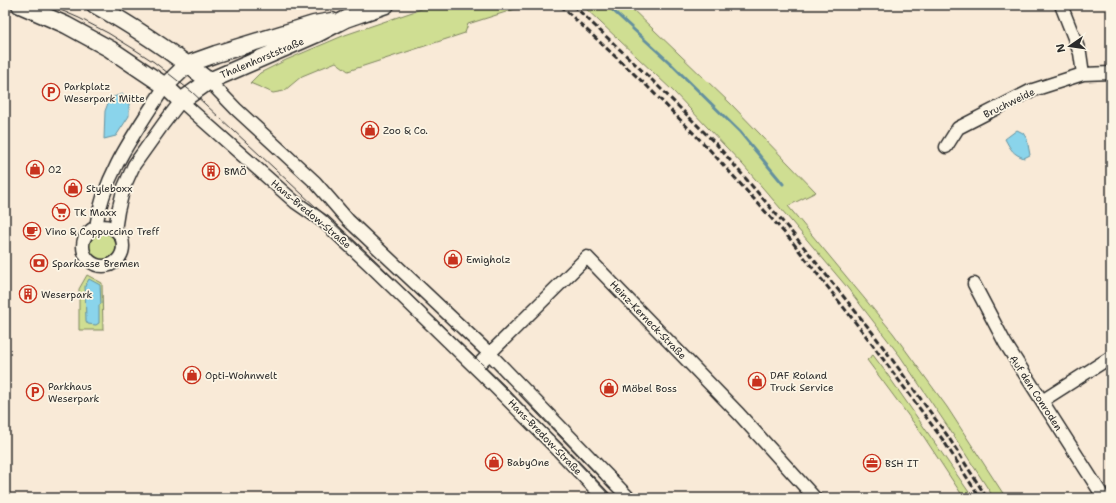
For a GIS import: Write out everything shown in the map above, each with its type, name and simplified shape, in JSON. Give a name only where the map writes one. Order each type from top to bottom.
[{"type":"main road","name":"Hans-Bredow-Straße","points":[[20,5],[66,25],[110,49],[164,86],[181,101]]},
{"type":"main road","name":"Hans-Bredow-Straße","points":[[95,5],[128,24],[188,64],[209,81]]},
{"type":"main road","name":"Thalenhorststraße","points":[[181,101],[209,81],[317,34],[346,19],[386,5]]},
{"type":"main road","name":"Thalenhorststraße","points":[[188,64],[314,24],[346,19]]},
{"type":"main road","points":[[164,86],[188,64]]},
{"type":"street","points":[[1061,5],[1080,53],[1083,74]]},
{"type":"street","name":"Bruchweide","points":[[946,147],[958,128],[1030,91],[1083,74],[1111,73]]},
{"type":"street","name":"Hans-Bredow-Straße","points":[[209,81],[236,109],[315,182],[348,220],[489,353],[629,498]]},
{"type":"street","points":[[96,227],[98,213],[106,187],[124,150],[164,86]]},
{"type":"street","points":[[115,230],[124,187],[134,164],[181,101]]},
{"type":"street","name":"Hans-Bredow-Straße","points":[[181,101],[295,202],[324,222],[369,264],[476,367],[604,498]]},
{"type":"street","points":[[106,226],[115,230],[122,241],[121,252],[111,264],[94,264],[83,251],[85,236],[89,231],[96,227],[106,226]]},
{"type":"street","name":"Heinz-Kerneck-Straße","points":[[476,367],[587,257],[739,414],[815,498]]},
{"type":"street","name":"Auf den Conroden","points":[[974,284],[1005,344],[1104,498]]},
{"type":"street","points":[[1042,401],[1111,356]]},
{"type":"green space","points":[[433,5],[528,5],[468,24],[465,33],[348,71],[336,62],[302,76],[284,91],[273,93],[250,83],[260,73],[286,60],[345,35]]},
{"type":"green space","points":[[582,5],[628,5],[731,104],[816,192],[788,206],[893,333],[947,407],[1006,498],[994,498],[900,356],[846,286],[781,209],[743,165],[673,91]]},
{"type":"green space","points":[[102,232],[112,236],[116,246],[112,256],[102,260],[92,256],[88,246],[92,236]]},
{"type":"green space","points":[[87,275],[102,283],[103,330],[79,330],[79,289]]},
{"type":"green space","points":[[873,355],[973,498],[964,498],[922,434],[867,360]]},
{"type":"water","points":[[123,94],[129,103],[129,116],[116,136],[104,139],[105,111],[110,98]]},
{"type":"water","points":[[1017,130],[1023,133],[1027,139],[1030,155],[1024,158],[1017,155],[1013,151],[1005,139]]},
{"type":"water","points":[[89,279],[100,285],[101,304],[99,305],[99,323],[96,325],[88,324],[86,321],[85,286]]},
{"type":"waterway","points":[[607,5],[669,62],[740,132],[783,184]]},
{"type":"tram line","points":[[49,5],[108,33],[154,62],[192,92],[399,284],[507,388],[612,498]]},
{"type":"tram line","points":[[518,391],[601,478]]},
{"type":"railway","points":[[560,5],[647,86],[708,148],[790,239],[866,336],[943,440],[980,498]]},
{"type":"railway","points":[[573,5],[652,80],[717,145],[794,235],[872,332],[947,435],[987,498]]},
{"type":"place","name":"Parkplatz Weserpark Mitte","points":[[51,92]]},
{"type":"place","name":"Zoo & Co.","points":[[370,130]]},
{"type":"place","name":"O2","points":[[35,169]]},
{"type":"place","name":"BMÖ","points":[[211,171]]},
{"type":"place","name":"Styleboxx","points":[[73,188]]},
{"type":"place","name":"TK Maxx","points":[[61,212]]},
{"type":"place","name":"Vino & Cappuccino Treff","points":[[32,231]]},
{"type":"place","name":"Emigholz","points":[[453,259]]},
{"type":"place","name":"Sparkasse Bremen","points":[[39,263]]},
{"type":"place","name":"Weserpark","points":[[28,294]]},
{"type":"place","name":"Opti-Wohnwelt","points":[[192,375]]},
{"type":"place","name":"DAF Roland Truck Service","points":[[757,381]]},
{"type":"place","name":"Möbel Boss","points":[[609,388]]},
{"type":"place","name":"Parkhaus Weserpark","points":[[35,392]]},
{"type":"place","name":"BabyOne","points":[[494,462]]},
{"type":"place","name":"BSH IT","points":[[872,463]]}]
